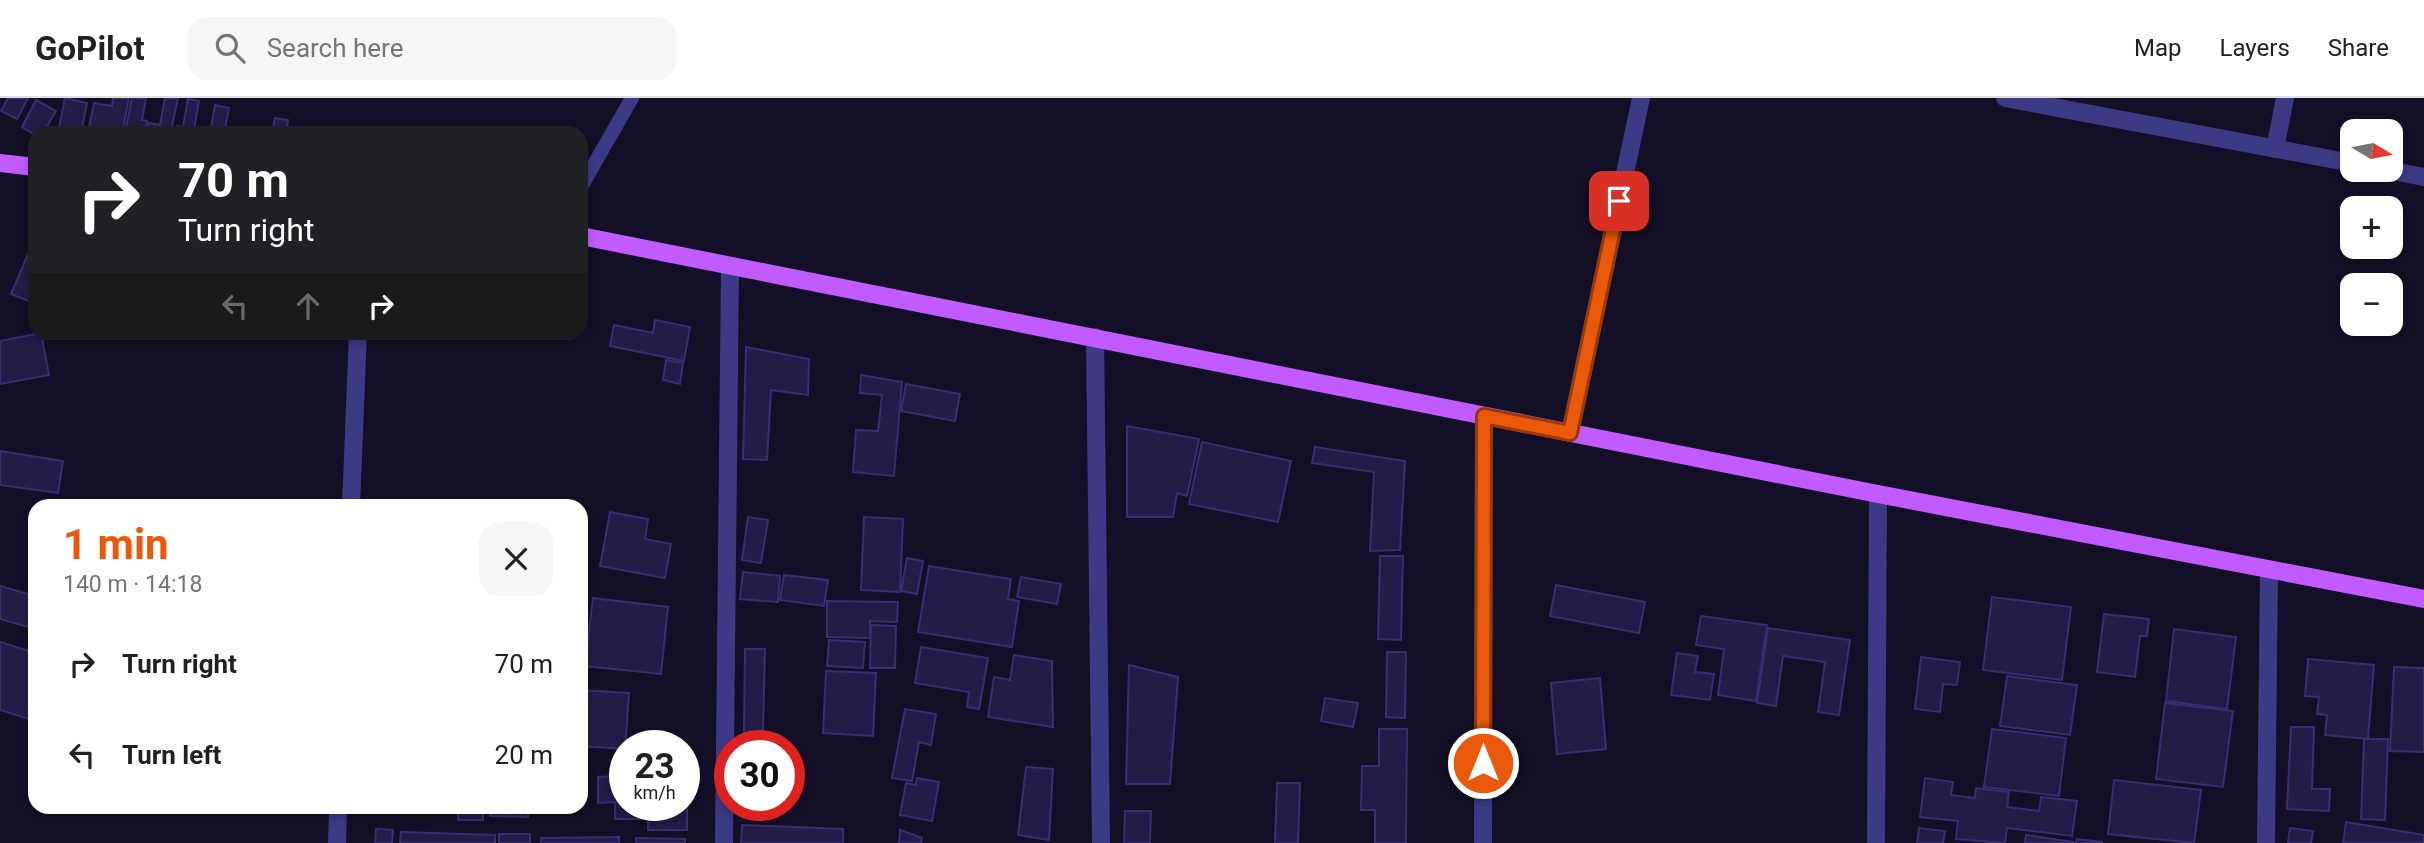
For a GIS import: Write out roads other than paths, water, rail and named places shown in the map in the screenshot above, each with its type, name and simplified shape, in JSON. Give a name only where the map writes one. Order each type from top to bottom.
[{"type":"main road","points":[[0,163],[28,166]]},
{"type":"main road","points":[[588,237],[1878,494],[2424,599]]},
{"type":"street","points":[[1570,433],[1641,98]]},
{"type":"street","points":[[2005,98],[2340,161]]},
{"type":"street","points":[[2275,149],[2285,98]]},
{"type":"street","points":[[2403,173],[2424,177]]},
{"type":"street","points":[[724,843],[730,267]]},
{"type":"street","points":[[1095,337],[1101,843]]},
{"type":"street","points":[[351,499],[358,340]]},
{"type":"street","points":[[1483,843],[1484,416]]},
{"type":"street","points":[[1877,843],[1878,494]]},
{"type":"street","points":[[2266,843],[2269,569]]},
{"type":"street","points":[[337,843],[338,814]]},
{"type":"lane","points":[[588,175],[632,98]]}]
